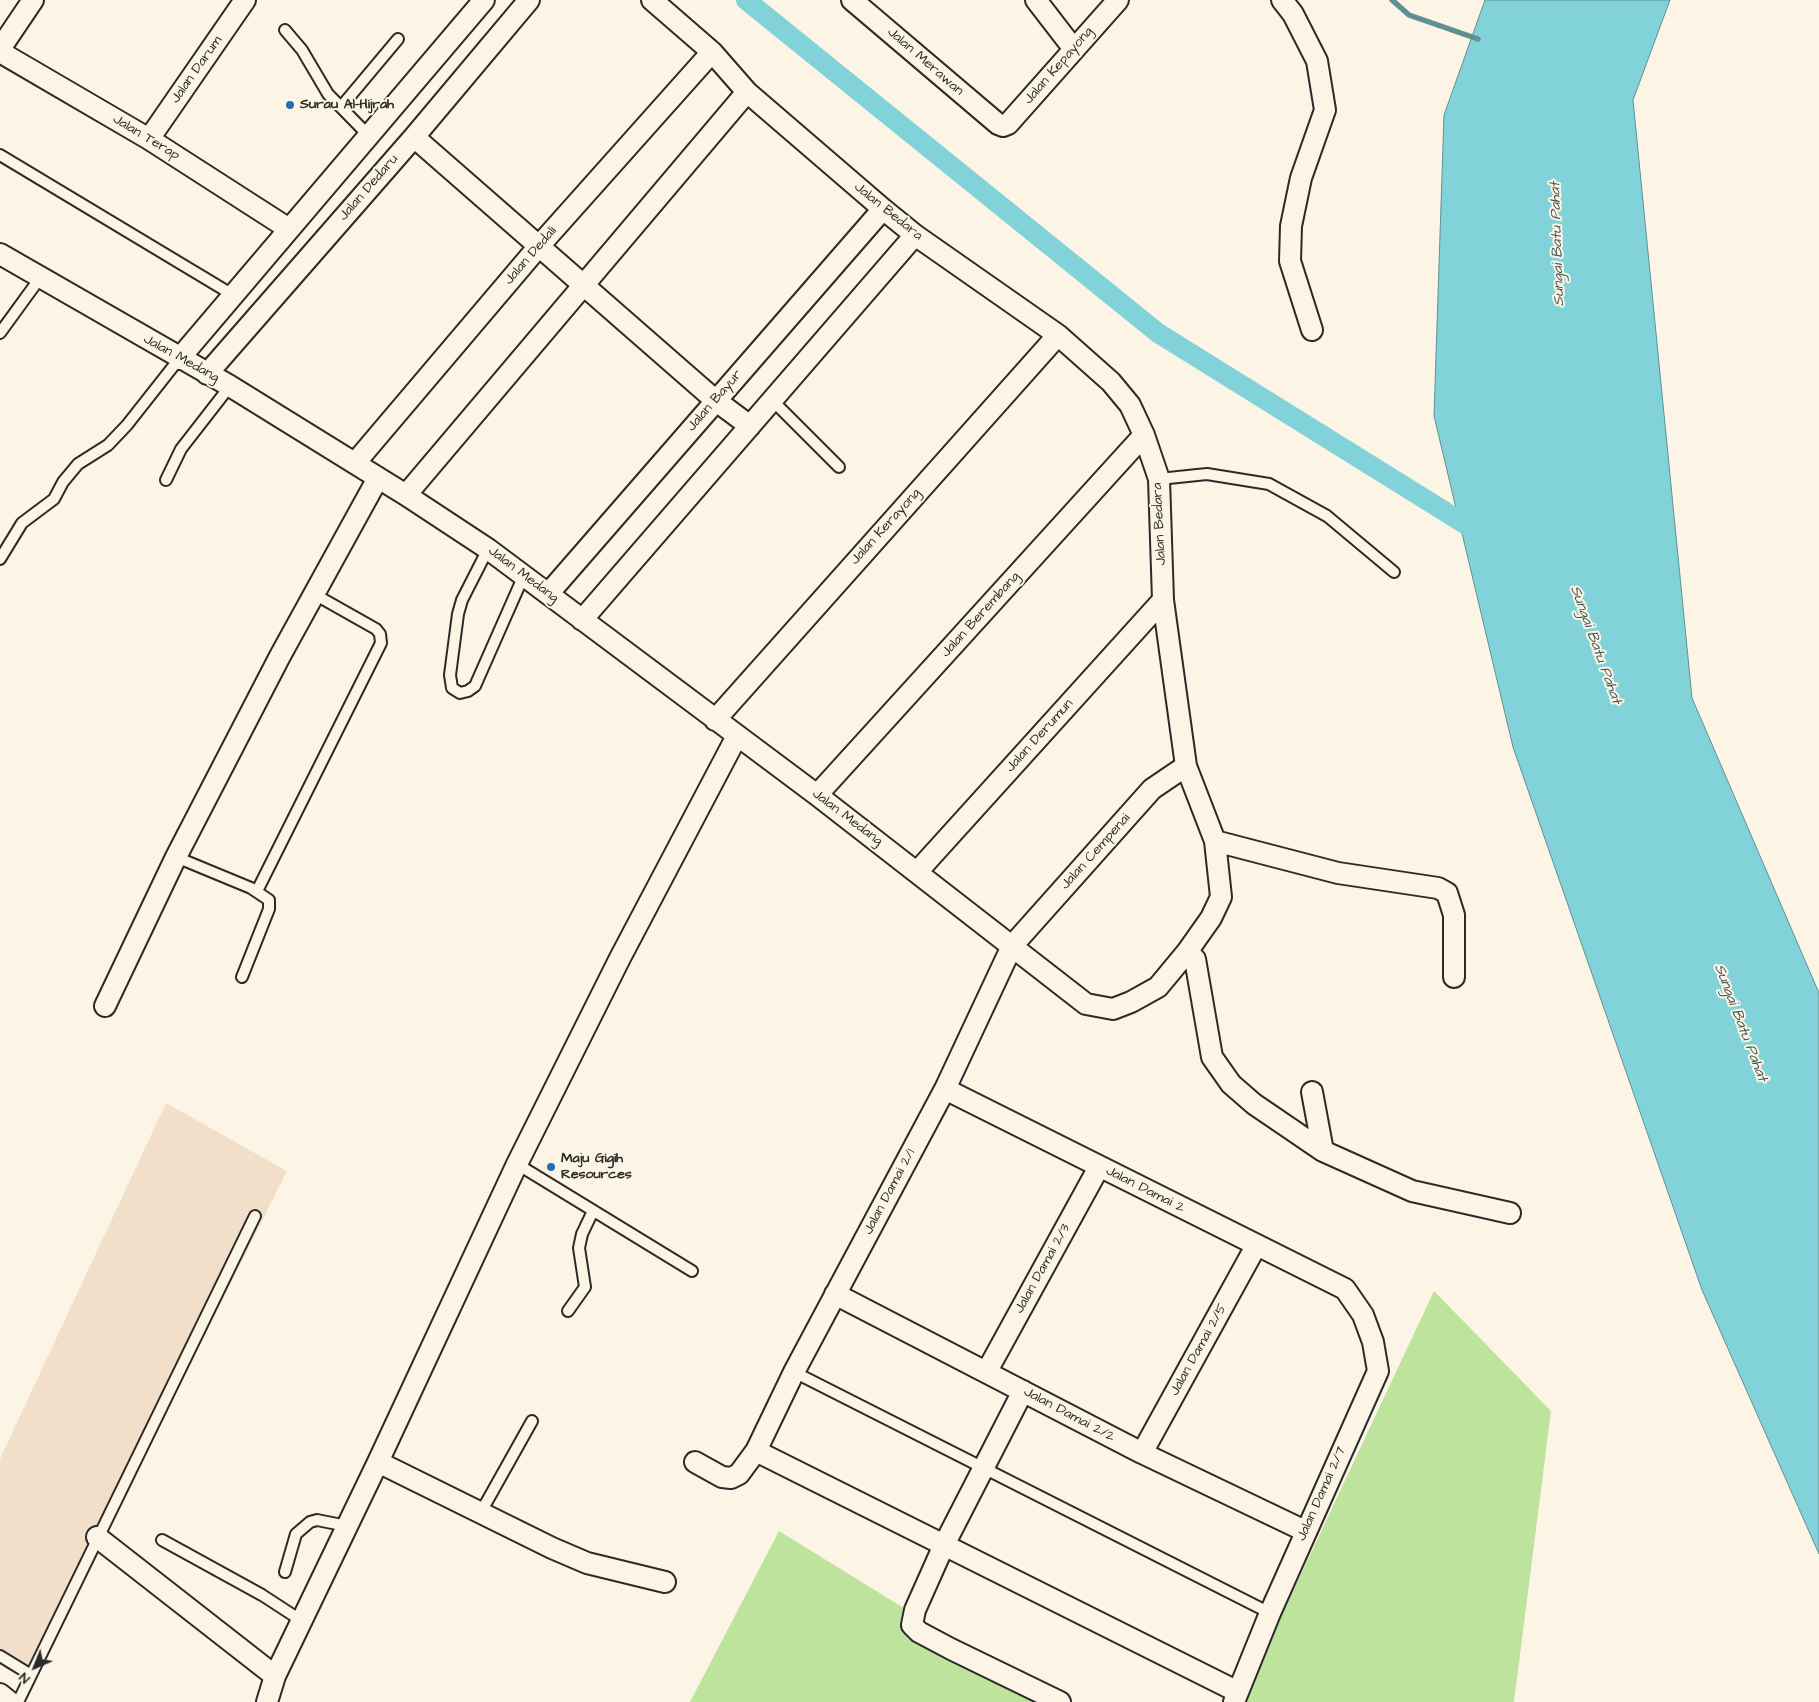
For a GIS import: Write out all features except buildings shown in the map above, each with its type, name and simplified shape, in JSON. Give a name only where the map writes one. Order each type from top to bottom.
[{"type":"street","points":[[0,50],[33,0]]},
{"type":"street","name":"Jalan Darum","points":[[149,139],[245,0]]},
{"type":"street","points":[[179,359],[484,0]]},
{"type":"street","name":"Jalan Dedaru","points":[[207,374],[414,137],[529,0]]},
{"type":"street","name":"Jalan Bedara","points":[[652,0],[712,52],[747,92],[883,209],[915,235],[1058,335],[1112,382],[1130,405],[1144,435],[1158,479],[1163,600],[1186,766],[1214,841],[1221,897],[1211,918],[1187,952],[1158,986],[1131,1002],[1113,1009],[1086,1004],[1012,946]]},
{"type":"street","name":"Jalan Merawan","points":[[852,0],[998,124]]},
{"type":"street","points":[[1036,0],[1073,48]]},
{"type":"street","name":"Jalan Kepayong","points":[[998,124],[1003,126],[1008,124],[1073,48],[1118,0]]},
{"type":"street","points":[[1282,0],[1293,14],[1316,61],[1325,110],[1301,178],[1291,226],[1290,261],[1312,330]]},
{"type":"street","name":"Jalan Terap","points":[[0,50],[149,139],[290,229]]},
{"type":"street","name":"Jalan Dedali","points":[[355,463],[539,246],[712,52]]},
{"type":"street","points":[[406,495],[747,92]]},
{"type":"street","points":[[414,137],[715,400],[750,426]]},
{"type":"street","name":"Jalan Bayur","points":[[548,594],[883,209]]},
{"type":"street","points":[[582,620],[915,235]]},
{"type":"street","name":"Jalan Medang","points":[[0,254],[179,359],[230,386],[406,495],[488,549],[817,796],[1012,946]]},
{"type":"street","name":"Jalan Kerayong","points":[[715,720],[1058,335]]},
{"type":"street","name":"Jalan Berembang","points":[[817,796],[1144,435]]},
{"type":"street","points":[[104,1006],[176,857],[314,594],[378,478]]},
{"type":"street","name":"Jalan Derumun","points":[[917,872],[1163,600]]},
{"type":"street","points":[[267,1702],[275,1676],[378,1462],[517,1164],[620,958],[737,736]]},
{"type":"street","name":"Jalan Cempenai","points":[[945,1090],[1012,946],[1152,789],[1186,766]]},
{"type":"street","points":[[1214,841],[1338,873],[1438,888],[1447,892],[1454,915],[1454,977]]},
{"type":"street","points":[[1187,952],[1195,959],[1212,1057],[1231,1084],[1254,1104],[1323,1151],[1412,1191],[1510,1214]]},
{"type":"street","name":"Jalan Damai 2","points":[[945,1090],[1345,1289]]},
{"type":"street","name":"Jalan Damai 2/1","points":[[695,1462],[722,1477],[731,1478],[739,1474],[756,1451],[794,1372],[945,1090]]},
{"type":"street","points":[[1312,1092],[1323,1151]]},
{"type":"street","name":"Jalan Damai 2/3","points":[[987,1371],[1099,1167]]},
{"type":"street","name":"Jalan Damai 2/5","points":[[1142,1453],[1256,1246]]},
{"type":"street","name":"Jalan Damai 2/7","points":[[1236,1697],[1305,1531],[1378,1371],[1373,1342],[1363,1315],[1345,1289]]},
{"type":"street","name":"Jalan Damai 2/2","points":[[835,1294],[987,1371],[1142,1453],[1305,1531]]},
{"type":"street","points":[[1023,1391],[944,1545],[915,1610],[912,1625],[919,1632],[951,1650],[1060,1702]]},
{"type":"street","points":[[756,1451],[944,1545],[1236,1697]]},
{"type":"street","points":[[378,1462],[586,1563],[665,1582]]},
{"type":"street","points":[[98,1537],[275,1676]]},
{"type":"street","points":[[0,1694],[10,1702]]},
{"type":"lane","points":[[285,30],[302,50],[328,94],[369,136]]},
{"type":"lane","points":[[341,107],[398,39]]},
{"type":"lane","points":[[0,156],[233,295]]},
{"type":"lane","points":[[0,333],[40,278]]},
{"type":"lane","points":[[0,559],[22,523],[54,499],[63,482],[78,464],[108,446],[133,418],[179,359]]},
{"type":"lane","points":[[166,480],[181,449],[230,386]]},
{"type":"lane","points":[[773,401],[839,467]]},
{"type":"lane","points":[[1158,479],[1207,474],[1269,484],[1327,516],[1394,572]]},
{"type":"lane","points":[[488,549],[462,600],[458,614],[450,675],[452,688],[460,693],[468,691],[475,686],[524,576]]},
{"type":"lane","points":[[257,892],[381,643],[380,634],[376,629],[314,594]]},
{"type":"lane","points":[[176,857],[257,892],[269,900],[269,909],[242,978]]},
{"type":"lane","points":[[517,1164],[692,1271]]},
{"type":"lane","points":[[568,1310],[585,1287],[579,1248],[582,1234],[593,1211]]},
{"type":"lane","points":[[18,1702],[255,1216]]},
{"type":"lane","points":[[794,1372],[1270,1613]]},
{"type":"lane","points":[[481,1512],[532,1421]]},
{"type":"lane","points":[[285,1572],[296,1534],[310,1522],[317,1520],[347,1526]]},
{"type":"lane","points":[[162,1540],[262,1595],[302,1621]]},
{"type":"lane","points":[[0,1656],[31,1676]]},
{"type":"shaded area","points":[[166,1103],[287,1171],[34,1677],[0,1650],[0,1459]]},
{"type":"green space","points":[[1434,1291],[1551,1411],[1514,1702],[1241,1702]]},
{"type":"green space","points":[[779,1531],[1056,1702],[690,1702]]},
{"type":"water","name":"Sungai Batu Pahat","points":[[1485,0],[1670,0],[1633,100],[1692,698],[1819,993],[1819,1554],[1702,1290],[1513,747],[1434,416],[1444,115]]},
{"type":"waterway","points":[[746,0],[1158,333],[1481,534]]},
{"type":"waterway","points":[[1392,0],[1409,15],[1478,39]]},
{"type":"place","name":"Surau Al-Hijrah","points":[[290,105]]},
{"type":"place","name":"Maju Gigih Resources","points":[[551,1167]]}]
